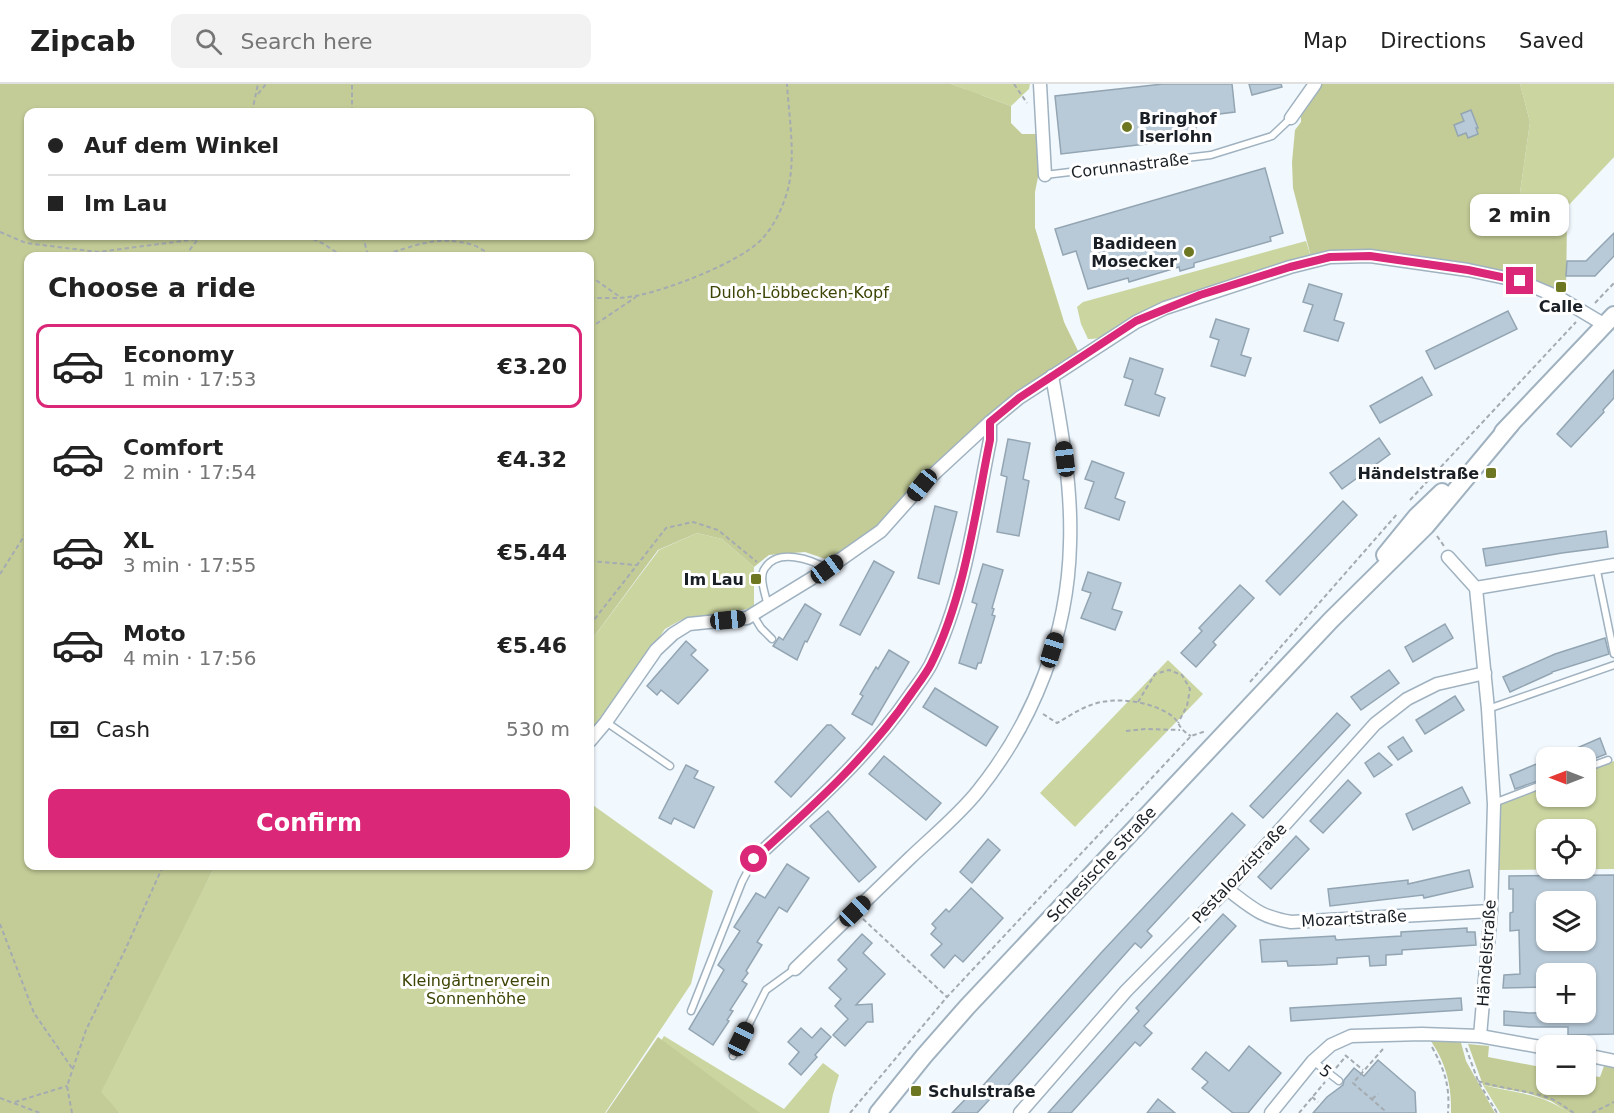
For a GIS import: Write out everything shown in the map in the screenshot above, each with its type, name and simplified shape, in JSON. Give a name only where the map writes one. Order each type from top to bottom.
[{"type":"main road","name":"Schlesische Straße","points":[[878,1113],[967,1007],[1331,620],[1416,517],[1511,424],[1610,320]]},
{"type":"street","name":"Corunnastraße","points":[[1040,84],[1045,176]]},
{"type":"street","name":"Corunnastraße","points":[[1291,118],[1315,84]]},
{"type":"street","points":[[594,736],[656,650],[673,634],[689,624],[747,618],[827,569],[881,531],[922,485],[1019,398],[1136,321],[1165,308],[1290,267],[1330,257],[1370,256],[1468,270],[1520,281],[1558,297],[1585,313],[1610,320]]},
{"type":"street","points":[[795,969],[950,821],[978,790],[1032,708],[1058,632],[1066,596],[1071,544],[1069,497],[1052,376]]},
{"type":"street","points":[[754,859],[866,752],[903,706],[930,665],[947,626],[963,573],[990,440],[990,422]]},
{"type":"street","points":[[1448,557],[1476,588],[1596,566],[1614,565]]},
{"type":"street","name":"Händelstraße","points":[[1476,588],[1488,709],[1494,804],[1491,911],[1480,1036]]},
{"type":"street","name":"Pestalozzistraße","points":[[1020,1113],[1126,991],[1227,889],[1375,724],[1407,699],[1437,684],[1485,674]]},
{"type":"street","name":"Mozartstraße","points":[[1227,889],[1256,912],[1272,919],[1291,922],[1491,911]]},
{"type":"street","points":[[1271,1113],[1313,1061],[1331,1045],[1351,1036],[1462,1035],[1536,1046]]},
{"type":"street","points":[[1596,1057],[1614,1061]]},
{"type":"lane","name":"Corunnastraße","points":[[1045,176],[1211,155],[1272,136],[1291,118]]},
{"type":"lane","points":[[768,606],[762,579],[765,568],[776,559],[802,557],[827,569]]},
{"type":"lane","points":[[1596,566],[1614,654]]},
{"type":"lane","points":[[753,615],[772,639]]},
{"type":"lane","points":[[1488,709],[1614,665]]},
{"type":"lane","points":[[606,722],[670,766]]},
{"type":"lane","points":[[1596,764],[1608,760]]},
{"type":"lane","points":[[1494,804],[1536,787]]},
{"type":"lane","points":[[691,1011],[742,882],[754,859]]},
{"type":"lane","points":[[733,1056],[766,990],[795,969]]},
{"type":"lane","name":"5","points":[[1313,1061],[1339,1081]]},
{"type":"path","points":[[253,108],[258,84]]},
{"type":"path","points":[[256,97],[266,84]]},
{"type":"path","points":[[352,84],[352,108]]},
{"type":"path","points":[[594,298],[638,296],[662,289],[722,265],[760,241],[780,213],[788,187],[792,152],[787,84]]},
{"type":"path","points":[[1014,84],[1023,99],[1041,114]]},
{"type":"path","points":[[0,232],[26,243],[98,252],[190,240]]},
{"type":"path","points":[[188,252],[197,240]]},
{"type":"path","points":[[315,240],[336,252]]},
{"type":"path","points":[[391,252],[439,240],[471,245],[486,252]]},
{"type":"path","points":[[594,279],[620,297]]},
{"type":"path","points":[[1247,685],[1397,515],[1614,284]]},
{"type":"path","points":[[1610,288],[1614,291]]},
{"type":"path","points":[[594,325],[638,296]]},
{"type":"path","points":[[594,620],[666,528],[693,522],[718,530],[765,568]]},
{"type":"path","points":[[0,574],[24,536]]},
{"type":"path","points":[[594,561],[636,565]]},
{"type":"path","points":[[1138,702],[1155,674],[1169,670],[1182,675],[1190,689],[1187,706],[1178,723]]},
{"type":"path","points":[[1032,708],[1057,723],[1091,704],[1122,700],[1138,702],[1172,716],[1180,730]]},
{"type":"path","points":[[850,1113],[947,997],[1191,736],[1209,729]]},
{"type":"path","points":[[1126,731],[1180,730],[1191,736]]},
{"type":"path","points":[[72,1113],[67,1086],[72,1068],[86,1030],[161,870]]},
{"type":"path","points":[[855,911],[947,997]]},
{"type":"path","points":[[0,924],[34,1013],[72,1068]]},
{"type":"path","points":[[1384,1113],[1384,1110],[1353,1083],[1381,1051],[1402,1034]]},
{"type":"path","points":[[1422,1034],[1433,1048],[1444,1072],[1449,1093],[1448,1113]]},
{"type":"path","points":[[1462,1035],[1478,1082],[1497,1113]]},
{"type":"path","points":[[1331,1045],[1364,1070]]},
{"type":"path","points":[[1299,1113],[1346,1056]]},
{"type":"path","points":[[1478,1082],[1526,1091],[1552,1099],[1574,1113]]},
{"type":"path","points":[[15,1102],[67,1086]]},
{"type":"path","points":[[1372,1099],[1378,1094]]},
{"type":"path","points":[[1312,1097],[1318,1102]]},
{"type":"path","points":[[0,1098],[40,1113]]},
{"type":"path","points":[[1592,1113],[1614,1102]]},
{"type":"green space","name":"Kleingärtnerverein Sonnenhöhe","points":[[0,84],[903,84],[967,90],[951,84],[1030,84],[1029,89],[1011,106],[981,95],[1032,219],[1063,318],[1070,349],[594,257],[594,252],[24,252],[24,870],[38,870],[182,930],[213,870],[594,870],[594,806],[713,891],[691,984],[605,1113],[120,1113],[108,1101],[0,1113]]},
{"type":"green space","name":"Duloh-Löbbecken-Kopf","points":[[0,84],[951,84],[1011,106],[1011,123],[1022,134],[1039,134],[1035,228],[1063,320],[1080,355],[987,420],[878,530],[834,562],[805,552],[769,555],[754,567],[722,539],[697,533],[658,550],[594,637],[594,252],[24,252],[24,870],[213,870],[101,1092],[120,1113],[0,1113]]},
{"type":"green space","points":[[1320,84],[1520,84],[1530,122],[1516,221],[1523,234],[1567,219],[1566,297],[1471,270],[1311,257],[1293,188],[1292,162],[1295,130],[1301,122],[1301,114]]},
{"type":"green space","points":[[1520,84],[1614,84],[1614,157],[1567,207],[1567,219],[1523,234],[1516,221],[1530,122]]},
{"type":"green space","points":[[1306,241],[1311,257],[1179,297],[1154,308],[1106,336],[1088,339],[1081,324],[1077,307],[1083,302]]},
{"type":"green space","points":[[697,533],[722,539],[754,567],[754,608],[681,620],[665,629],[594,730],[594,637],[659,550]]},
{"type":"green space","points":[[1168,660],[1203,694],[1075,827],[1040,793]]},
{"type":"green space","points":[[1614,761],[1614,869],[1596,869],[1596,819],[1536,819],[1536,870],[1497,870],[1497,805],[1536,791],[1536,807],[1596,807],[1596,768]]},
{"type":"green space","points":[[664,1036],[784,1109],[823,1063],[839,1075],[829,1113],[615,1113]]},
{"type":"green space","points":[[658,1037],[760,1113],[606,1113]]},
{"type":"green space","points":[[1428,1037],[1460,1039],[1466,1061],[1495,1113],[1451,1113],[1446,1073],[1439,1054]]},
{"type":"green space","points":[[1468,1044],[1489,1046],[1488,1057],[1536,1066],[1536,1095],[1596,1095],[1596,1076],[1600,1077],[1604,1066],[1614,1068],[1614,1113],[1570,1113],[1551,1101],[1527,1093],[1483,1085]]},
{"type":"green space","points":[[1483,1085],[1538,1097],[1570,1113],[1500,1113]]},
{"type":"building","name":"Bringhof Iserlohn","points":[[1163,84],[1232,84],[1235,112],[1195,117],[1197,138],[1061,154],[1055,96]]},
{"type":"building","points":[[1249,84],[1281,84],[1282,87],[1252,95]]},
{"type":"building","points":[[1471,110],[1478,134],[1468,138],[1466,133],[1458,136],[1454,125],[1464,121],[1461,114]]},
{"type":"building","points":[[1265,168],[1283,233],[1270,237],[1271,241],[1194,263],[1194,267],[1180,271],[1179,267],[1129,282],[1128,278],[1088,289],[1076,251],[1063,255],[1055,229]]},
{"type":"building","points":[[1614,233],[1614,256],[1595,276],[1566,276],[1567,261],[1586,261]]},
{"type":"building","points":[[1309,284],[1342,294],[1334,320],[1344,323],[1338,341],[1304,331],[1313,305],[1303,302]]},
{"type":"building","points":[[1508,311],[1517,329],[1435,369],[1426,351]]},
{"type":"building","points":[[1216,319],[1249,329],[1241,355],[1251,358],[1245,376],[1211,366],[1219,340],[1210,337]]},
{"type":"building","points":[[1130,358],[1163,369],[1155,394],[1165,398],[1159,416],[1125,405],[1133,380],[1124,377]]},
{"type":"building","points":[[1614,370],[1614,398],[1571,447],[1557,434]]},
{"type":"building","points":[[1422,377],[1432,395],[1380,423],[1370,406]]},
{"type":"building","points":[[1379,438],[1390,454],[1342,489],[1330,473]]},
{"type":"building","points":[[1008,439],[1030,443],[1023,479],[1029,481],[1019,536],[997,532],[1007,477],[1001,475]]},
{"type":"building","points":[[1092,461],[1124,473],[1115,498],[1125,502],[1119,520],[1085,508],[1094,482],[1085,479]]},
{"type":"building","points":[[1343,501],[1357,515],[1280,595],[1266,581]]},
{"type":"building","points":[[935,506],[957,512],[939,584],[918,578]]},
{"type":"building","points":[[1606,531],[1608,547],[1486,566],[1483,549]]},
{"type":"building","points":[[874,561],[894,572],[860,635],[840,625]]},
{"type":"building","points":[[983,564],[1003,570],[992,608],[994,609],[992,615],[995,616],[981,663],[978,663],[976,669],[959,663],[977,604],[972,602]]},
{"type":"building","points":[[1088,572],[1121,583],[1112,609],[1122,612],[1115,630],[1081,618],[1091,593],[1082,590]]},
{"type":"building","points":[[1240,585],[1254,598],[1213,642],[1216,645],[1196,667],[1181,653],[1202,631],[1199,628]]},
{"type":"building","points":[[805,604],[821,614],[797,660],[773,646],[779,637],[783,640]]},
{"type":"building","points":[[1445,624],[1453,638],[1413,662],[1405,647]]},
{"type":"building","points":[[1605,638],[1609,654],[1552,672],[1510,692],[1503,677],[1555,654]]},
{"type":"building","points":[[686,641],[696,650],[691,655],[708,670],[678,704],[661,690],[657,695],[647,686]]},
{"type":"building","points":[[889,650],[909,662],[872,725],[852,714],[863,696],[860,694]]},
{"type":"building","points":[[1389,670],[1399,683],[1361,710],[1351,697]]},
{"type":"building","points":[[935,688],[998,727],[986,746],[923,707]]},
{"type":"building","points":[[1455,696],[1464,710],[1425,734],[1416,720]]},
{"type":"building","points":[[1337,713],[1350,725],[1263,818],[1250,806]]},
{"type":"building","points":[[827,725],[831,725],[845,738],[791,797],[775,782]]},
{"type":"building","points":[[1403,737],[1412,751],[1398,760],[1388,747]]},
{"type":"building","points":[[1600,738],[1606,754],[1596,758],[1596,747],[1579,747]]},
{"type":"building","points":[[1379,753],[1392,765],[1374,777],[1365,763]]},
{"type":"building","points":[[884,756],[941,803],[926,820],[869,774]]},
{"type":"building","points":[[1536,764],[1536,782],[1515,789],[1510,775]]},
{"type":"building","points":[[686,765],[698,771],[694,778],[714,787],[694,828],[674,818],[671,824],[659,818]]},
{"type":"building","points":[[1348,780],[1361,793],[1323,833],[1310,821]]},
{"type":"building","points":[[1462,787],[1470,803],[1413,830],[1406,814]]},
{"type":"building","points":[[828,811],[876,867],[859,882],[810,826]]},
{"type":"building","points":[[1232,813],[1245,825],[1147,931],[1152,936],[1141,948],[1135,943],[1004,1090],[1001,1087],[977,1113],[952,1113],[977,1087],[980,1089],[1100,954]]},
{"type":"building","points":[[1296,836],[1309,849],[1271,889],[1258,877]]},
{"type":"building","points":[[988,839],[1000,850],[972,883],[960,872]]},
{"type":"building","points":[[787,864],[809,878],[787,912],[779,907],[757,942],[762,945],[742,981],[747,984],[730,1010],[733,1011],[727,1020],[729,1021],[713,1045],[689,1029],[724,970],[718,965],[740,931],[734,927],[756,893],[765,898]]},
{"type":"building","points":[[1469,870],[1473,887],[1424,898],[1423,895],[1330,906],[1328,889],[1408,880],[1408,884]]},
{"type":"building","points":[[1596,875],[1614,875],[1614,1034],[1568,1035],[1568,1027],[1504,1025],[1504,1011],[1536,1013],[1536,1023],[1596,1023],[1596,963],[1536,963],[1536,987],[1503,988],[1504,975],[1520,974],[1519,930],[1510,931],[1513,889],[1509,889],[1509,876],[1536,876],[1536,879],[1596,879]]},
{"type":"building","points":[[971,888],[1003,918],[963,962],[955,955],[944,968],[931,955],[942,944],[931,934],[936,928],[932,924],[946,909],[949,912]]},
{"type":"building","points":[[1223,914],[1236,926],[1144,1026],[1152,1033],[1140,1046],[1135,1042],[1071,1113],[1048,1113],[1139,1011],[1136,1008]]},
{"type":"building","points":[[1467,928],[1467,932],[1475,932],[1476,945],[1402,950],[1402,954],[1386,955],[1386,965],[1370,966],[1369,956],[1337,958],[1337,964],[1320,965],[1288,966],[1287,961],[1262,962],[1260,940],[1335,936],[1336,940],[1401,936],[1401,932]]},
{"type":"building","points":[[862,934],[872,943],[863,953],[885,974],[856,1005],[872,1004],[873,1022],[867,1022],[845,1046],[833,1035],[848,1019],[835,1006],[841,999],[829,988],[847,969],[838,960]]},
{"type":"building","points":[[1461,998],[1462,1010],[1291,1021],[1290,1008]]},
{"type":"building","points":[[801,1028],[812,1038],[821,1028],[831,1037],[801,1075],[789,1064],[799,1052],[788,1042]]},
{"type":"building","points":[[1249,1046],[1281,1073],[1248,1113],[1233,1113],[1202,1088],[1208,1082],[1192,1069],[1206,1052],[1229,1071]]},
{"type":"building","points":[[1378,1060],[1415,1092],[1416,1113],[1313,1113],[1327,1097],[1343,1085],[1344,1080],[1354,1068],[1364,1076]]},
{"type":"building","points":[[1158,1099],[1175,1113],[1147,1113]]},
{"type":"place","name":"Bringhof Iserlohn","points":[[1127,127]]},
{"type":"place","name":"Badideen Mosecker","points":[[1189,252]]},
{"type":"place","name":"Calle","points":[[1561,287]]},
{"type":"place","name":"Händelstraße","points":[[1491,473]]},
{"type":"place","name":"Im Lau","points":[[756,579]]},
{"type":"place","name":"Schulstraße","points":[[916,1091]]},
{"type":"route","points":[[754,859],[866,752],[903,706],[930,665],[947,626],[963,573],[990,440],[990,422],[1019,398],[1136,321],[1200,295],[1330,257],[1370,256],[1406,260],[1520,281]]}]
